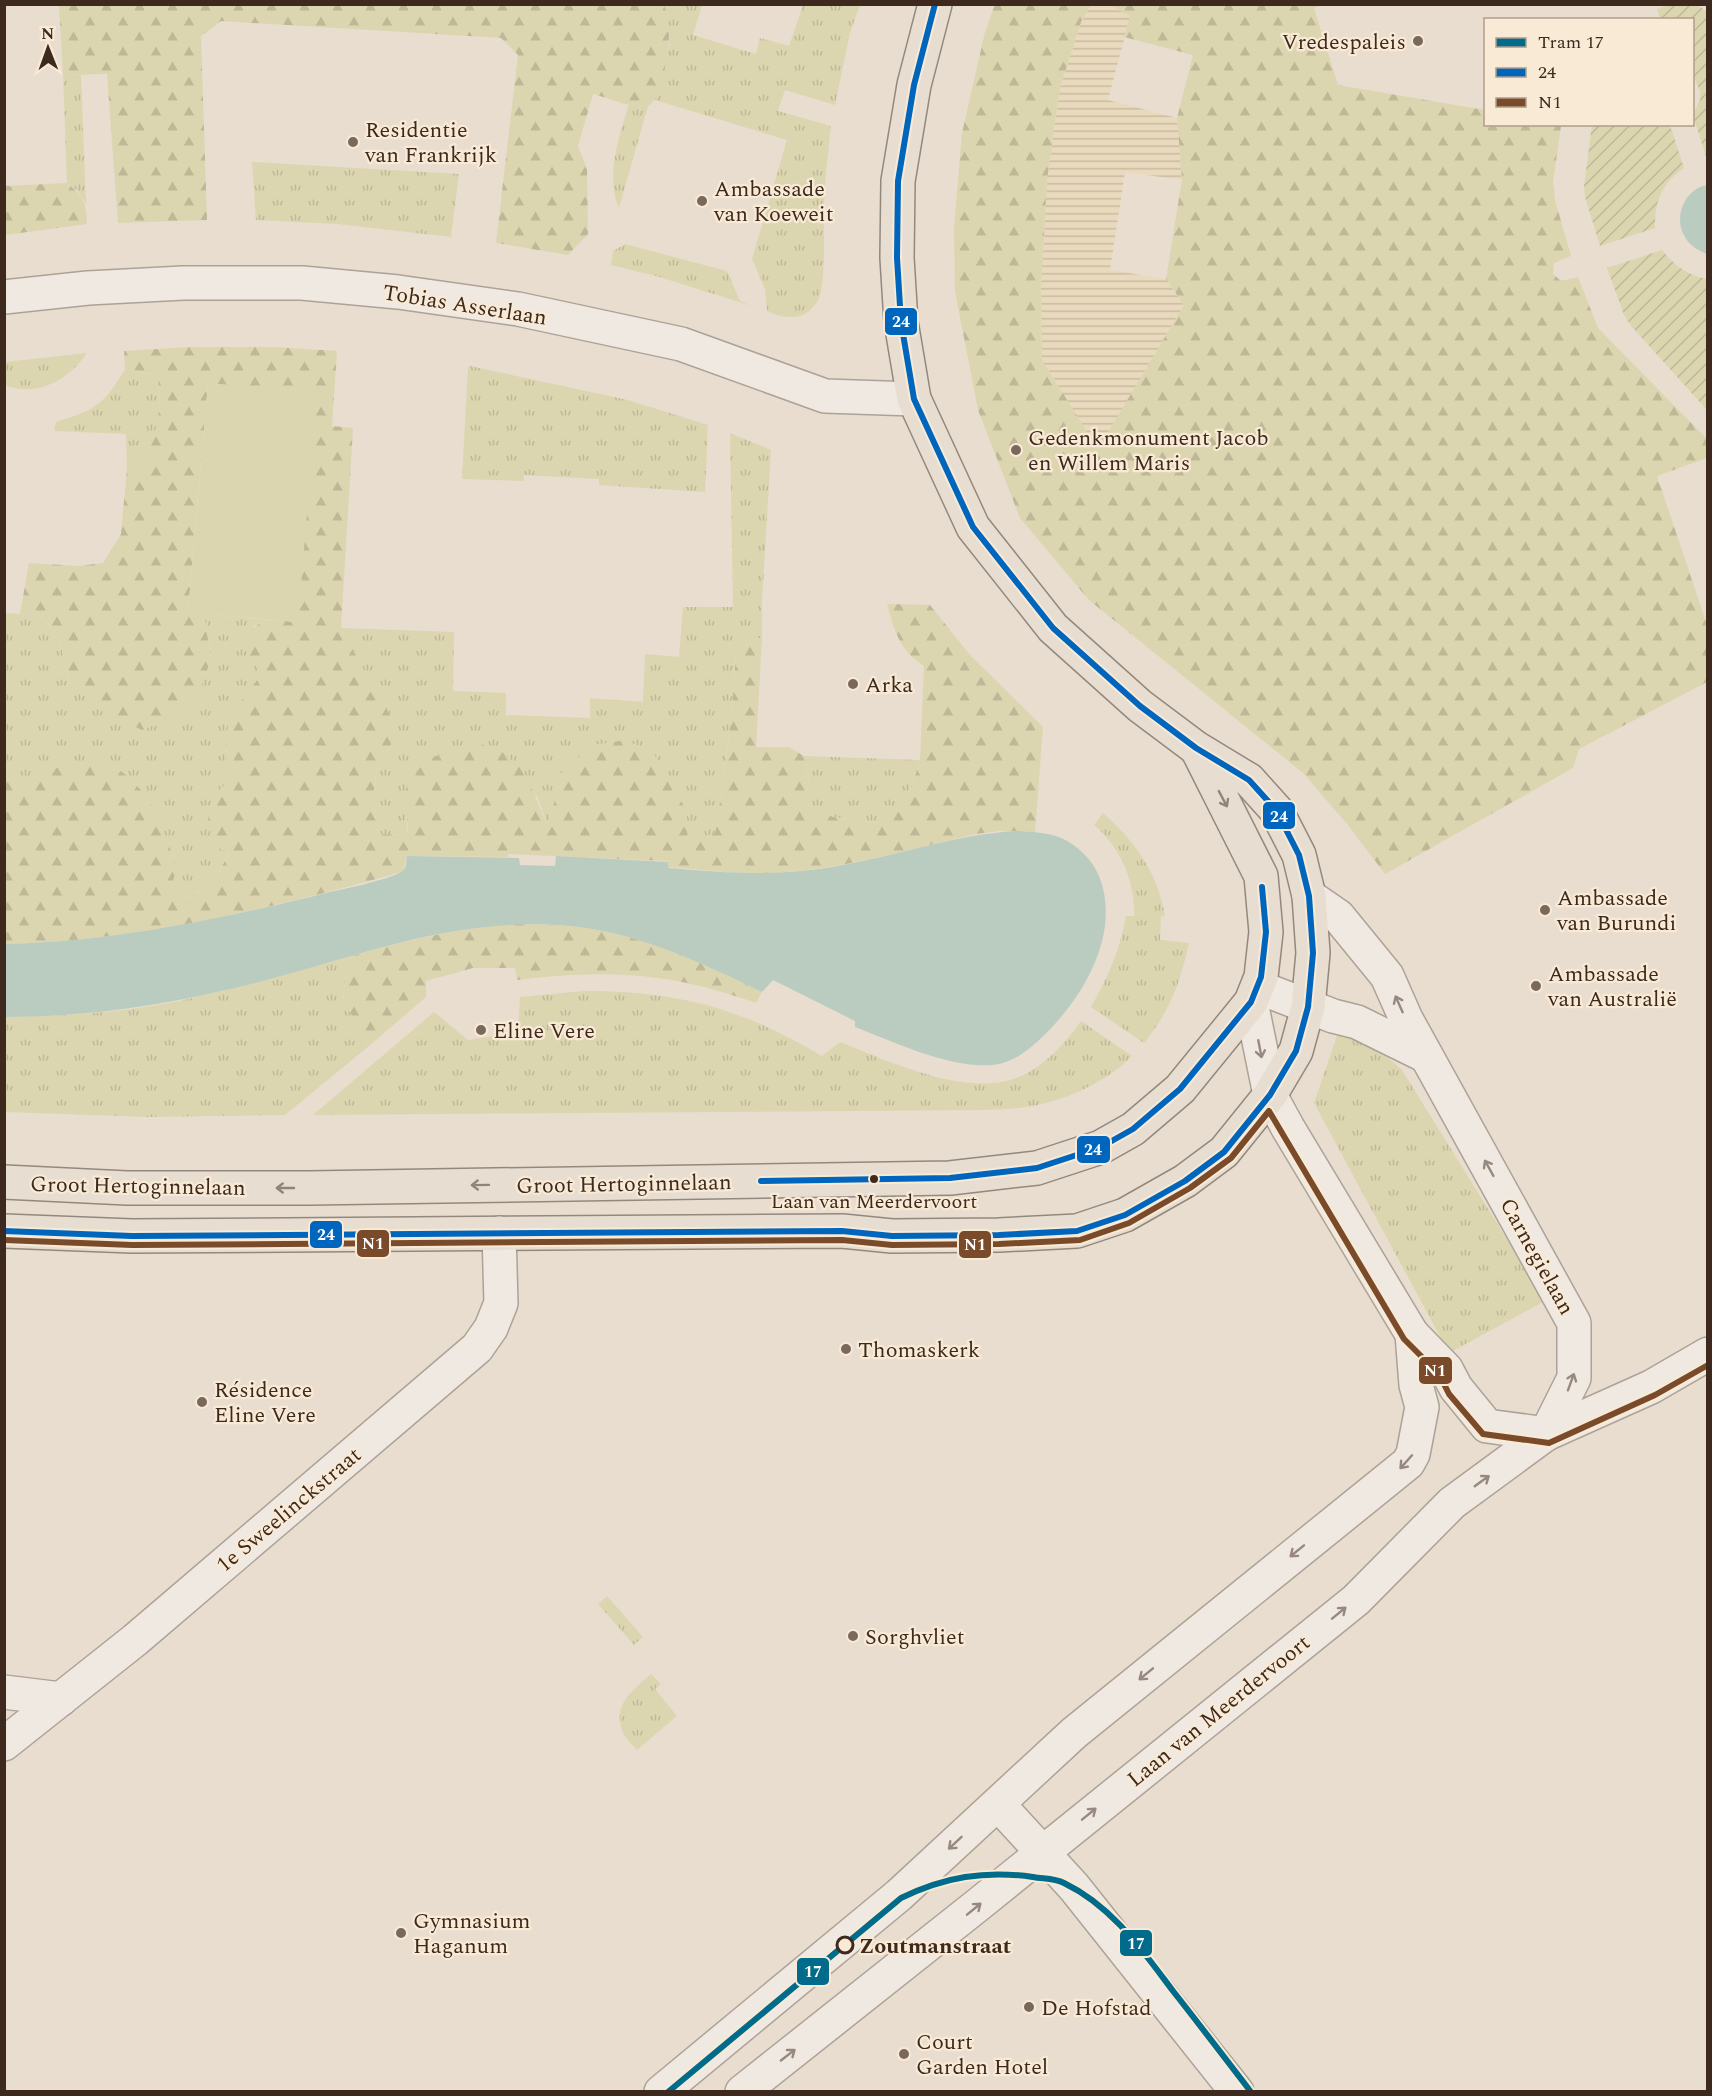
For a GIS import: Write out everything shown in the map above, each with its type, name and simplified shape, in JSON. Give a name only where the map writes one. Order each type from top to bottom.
[{"type":"main road","points":[[4,1231],[132,1236],[842,1231],[903,1236],[1077,1231],[1125,1215],[1185,1181],[1224,1152],[1270,1095],[1296,1050],[1308,1007],[1313,953],[1310,896],[1299,855],[1276,810],[1249,780],[1196,748],[1140,706],[1053,628],[973,527],[914,399],[901,322],[897,258],[898,181],[914,85],[935,4]]},
{"type":"main road","points":[[1196,748],[1261,876],[1266,932],[1254,995]]},
{"type":"main road","name":"Groot Hertoginnelaan","points":[[4,1182],[127,1188],[321,1188],[950,1178],[1037,1168],[1101,1147],[1133,1129],[1180,1089],[1254,995]]},
{"type":"street","name":"Tobias Asserlaan","points":[[4,297],[88,288],[183,283],[302,284],[398,292],[518,309],[681,344],[825,396],[914,399]]},
{"type":"street","name":"Carnegielaan","points":[[1310,896],[1338,916],[1387,976],[1406,1019],[1574,1323],[1574,1378],[1546,1434]]},
{"type":"street","points":[[1426,1056],[1357,1022],[1308,1007],[1254,995],[1270,1095],[1412,1334],[1446,1369],[1456,1388],[1487,1426],[1546,1434]]},
{"type":"street","name":"1e Sweelinckstraat","points":[[4,1744],[135,1640],[477,1348],[491,1328],[501,1303],[499,1233]]},
{"type":"street","points":[[661,2091],[899,1895],[1074,1733],[1408,1463],[1413,1454],[1422,1407],[1416,1385],[1412,1334]]},
{"type":"street","name":"Laan van Meerdervoort","points":[[742,2091],[1356,1600],[1452,1503],[1546,1434],[1651,1387],[1707,1354]]},
{"type":"street","points":[[4,1692],[61,1699]]},
{"type":"street","points":[[998,1804],[1044,1851],[1115,1936],[1237,2091]]},
{"type":"shaded area","points":[[1091,5],[1110,5],[1130,16],[1108,100],[1177,118],[1182,180],[1125,172],[1110,270],[1166,279],[1184,305],[1098,450],[1042,360],[1041,290],[1047,180],[1060,88],[1081,22]]},
{"type":"shaded area","points":[[1708,185],[1707,254],[1687,240],[1680,221],[1687,198],[1692,192]]},
{"type":"shaded area","points":[[1017,831],[1056,836],[1084,854],[1099,876],[1105,896],[1106,916],[1098,956],[1079,993],[1067,1010],[1029,1049],[999,1064],[964,1064],[907,1047],[855,1027],[855,1021],[773,980],[762,992],[695,961],[650,944],[603,931],[535,924],[492,926],[410,940],[247,985],[157,1004],[66,1015],[5,1017],[5,944],[128,934],[251,911],[387,878],[403,870],[407,856],[519,858],[520,865],[555,866],[556,856],[668,862],[669,868],[691,870],[773,873],[837,866],[971,836]]},
{"type":"green space","points":[[995,4],[1091,5],[1081,22],[1060,88],[1047,180],[1041,290],[1042,360],[1098,449],[1184,305],[1166,279],[1182,180],[1177,118],[1193,55],[1124,37],[1130,16],[1110,5],[1323,5],[1314,8],[1338,85],[1484,110],[1484,126],[1561,126],[1553,182],[1555,200],[1571,256],[1554,263],[1553,274],[1561,281],[1578,277],[1598,328],[1707,439],[1707,458],[1657,476],[1707,625],[1707,682],[1579,749],[1573,768],[1385,874],[1348,825],[1303,773],[1089,600],[1020,518],[978,410],[955,291],[954,227],[962,133],[985,32]]},
{"type":"green space","points":[[1670,4],[1698,5],[1707,12],[1707,160],[1694,118],[1700,100],[1700,91],[1694,78],[1694,18],[1660,18],[1657,9]]},
{"type":"green space","points":[[59,5],[664,5],[669,25],[668,49],[661,84],[653,102],[643,107],[593,94],[578,146],[587,169],[588,234],[568,255],[496,243],[518,55],[501,38],[221,21],[201,36],[207,220],[118,223],[107,74],[63,75]]},
{"type":"green space","points":[[664,5],[702,5],[693,35],[756,54],[760,38],[789,46],[803,5],[860,5],[850,33],[835,105],[785,90],[778,111],[831,126],[824,194],[823,281],[814,307],[802,315],[788,317],[767,311],[765,289],[752,259],[787,140],[655,100],[668,52],[669,28]]},
{"type":"green space","points":[[63,75],[81,75],[86,204],[77,190],[67,183]]},
{"type":"green space","points":[[629,104],[640,107],[648,106],[619,208],[613,182],[613,169]]},
{"type":"green space","points":[[1592,126],[1670,126],[1684,168],[1670,180],[1661,194],[1656,209],[1655,228],[1600,246],[1585,197],[1584,186]]},
{"type":"green space","points":[[252,162],[459,174],[451,237],[337,224],[256,220]]},
{"type":"green space","points":[[67,183],[83,201],[87,224],[5,235],[5,186]]},
{"type":"green space","points":[[625,244],[727,271],[740,301],[752,306],[656,276],[611,265],[613,251]]},
{"type":"green space","points":[[1662,250],[1682,269],[1707,279],[1707,410],[1632,327],[1624,315],[1607,268]]},
{"type":"green space","points":[[190,347],[274,347],[337,351],[332,426],[353,428],[341,628],[386,706],[394,729],[392,743],[376,773],[373,800],[378,834],[408,835],[406,789],[423,763],[454,747],[478,743],[501,751],[524,771],[547,824],[561,773],[593,745],[626,740],[652,752],[668,773],[686,811],[688,843],[715,833],[728,743],[736,652],[762,637],[756,747],[789,747],[804,756],[809,780],[805,797],[809,806],[833,817],[877,823],[894,813],[912,786],[920,760],[924,666],[909,654],[899,639],[887,604],[930,605],[970,655],[1043,727],[1035,832],[999,831],[976,834],[848,864],[769,873],[669,867],[668,861],[508,854],[508,857],[407,856],[403,871],[398,873],[302,899],[203,921],[103,937],[5,944],[5,779],[96,762],[120,770],[140,789],[153,807],[174,861],[175,873],[171,890],[189,899],[217,874],[230,853],[218,848],[207,825],[213,796],[227,783],[226,733],[234,710],[258,679],[259,664],[247,654],[244,640],[261,623],[273,620],[297,622],[208,383],[188,612],[204,614],[211,659],[198,696],[179,715],[142,730],[102,711],[70,684],[58,634],[39,615],[20,614],[29,563],[79,566],[103,563],[121,534],[127,469],[144,461],[154,438],[160,406],[158,376],[125,369],[124,351]]},
{"type":"green space","points":[[87,353],[71,371],[51,384],[28,389],[5,385],[5,362]]},
{"type":"green space","points":[[468,367],[628,400],[708,425],[705,492],[599,485],[599,479],[524,475],[524,481],[462,479]]},
{"type":"green space","points":[[125,369],[158,376],[160,406],[154,438],[144,461],[127,469],[126,434],[54,431],[56,422],[80,414],[104,398]]},
{"type":"green space","points":[[208,383],[317,392],[298,622],[188,613]]},
{"type":"green space","points":[[730,433],[771,450],[762,637],[736,652],[728,743],[715,833],[688,844],[686,811],[553,807],[547,824],[537,796],[406,817],[408,835],[378,834],[373,800],[376,773],[392,743],[386,706],[341,628],[454,632],[453,691],[506,693],[506,715],[590,718],[590,698],[643,702],[645,654],[679,657],[683,607],[733,607]]},
{"type":"green space","points":[[5,613],[39,615],[58,634],[70,684],[211,659],[204,614],[268,620],[254,626],[247,654],[259,664],[258,680],[226,733],[228,784],[213,796],[230,852],[217,874],[189,899],[171,890],[175,868],[56,769],[25,778],[5,779]]},
{"type":"green space","points":[[804,756],[920,760],[912,786],[894,813],[877,823],[833,817],[809,806],[805,797],[809,780]]},
{"type":"green space","points":[[1103,813],[1135,847],[1151,872],[1162,900],[1165,916],[1161,916],[1160,940],[1189,943],[1173,996],[1161,1020],[1144,1043],[1091,1007],[1113,963],[1126,916],[1134,916],[1132,890],[1124,866],[1112,844],[1094,825]]},
{"type":"green space","points":[[519,924],[579,927],[627,937],[696,961],[762,992],[756,1003],[666,979],[609,974],[517,980],[515,968],[473,968],[426,981],[426,997],[369,1046],[343,1000],[348,957],[412,940]]},
{"type":"green space","points":[[348,957],[343,1000],[369,1046],[285,1115],[148,1117],[5,1112],[4,1017],[89,1013],[153,1006],[240,987]]},
{"type":"green space","points":[[584,991],[649,994],[708,1005],[764,1026],[822,1056],[840,1042],[905,1067],[954,1081],[1001,1082],[1021,1076],[1039,1066],[1054,1053],[1081,1021],[1132,1056],[1110,1075],[1083,1090],[1054,1101],[1010,1109],[313,1115],[434,1012],[468,1040],[518,1032],[520,997]]},
{"type":"green space","points":[[1340,1027],[1373,1044],[1402,1070],[1545,1301],[1449,1353],[1314,1103]]},
{"type":"green space","points":[[607,1596],[643,1637],[634,1645],[598,1604]]},
{"type":"green space","points":[[651,1674],[661,1684],[655,1689],[677,1716],[637,1750],[623,1733],[620,1712],[626,1698]]},
{"type":"tram line","name":"17","points":[[668,2092],[901,1898],[949,1880],[998,1874],[1056,1880],[1081,1893],[1111,1916],[1138,1945],[1251,2092]]},
{"type":"transit line","name":"24","points":[[4,1231],[132,1236],[842,1231],[892,1236],[999,1235],[1077,1231],[1125,1215],[1185,1181],[1224,1152],[1270,1095],[1296,1051],[1308,1007],[1313,953],[1309,896],[1299,855],[1276,810],[1249,780],[1196,748],[1140,706],[1053,628],[973,527],[914,399],[901,322],[897,258],[898,181],[914,85],[935,4]]},
{"type":"transit line","name":"24","points":[[761,1181],[950,1178],[1037,1168],[1101,1147],[1133,1129],[1180,1089],[1251,1002],[1261,977],[1266,932],[1262,887]]},
{"type":"transit line","name":"N1","points":[[4,1240],[132,1245],[842,1240],[892,1245],[999,1244],[1080,1240],[1129,1223],[1190,1188],[1231,1158],[1269,1111],[1404,1339],[1439,1374],[1449,1394],[1483,1434],[1549,1443],[1655,1395],[1708,1365]]},
{"type":"place","name":"Vredespaleis","points":[[1418,41]]},
{"type":"place","name":"Residentie van Frankrijk","points":[[353,142]]},
{"type":"place","name":"Ambassade van Koeweit","points":[[702,201]]},
{"type":"place","name":"Gedenkmonument Jacob en Willem Maris","points":[[1016,450]]},
{"type":"place","name":"Arka","points":[[853,684]]},
{"type":"place","name":"Ambassade van Burundi","points":[[1545,910]]},
{"type":"place","name":"Ambassade van Australië","points":[[1536,986]]},
{"type":"place","name":"Eline Vere","points":[[481,1030]]},
{"type":"place","name":"Laan van Meerdervoort","points":[[874,1179]]},
{"type":"place","name":"Thomaskerk","points":[[846,1349]]},
{"type":"place","name":"Résidence Eline Vere","points":[[202,1402]]},
{"type":"place","name":"Sorghvliet","points":[[853,1636]]},
{"type":"place","name":"Gymnasium Haganum","points":[[401,1933]]},
{"type":"place","name":"Zoutmanstraat","points":[[845,1945]]},
{"type":"place","name":"De Hofstad","points":[[1029,2007]]},
{"type":"place","name":"Court Garden Hotel","points":[[904,2054]]}]
